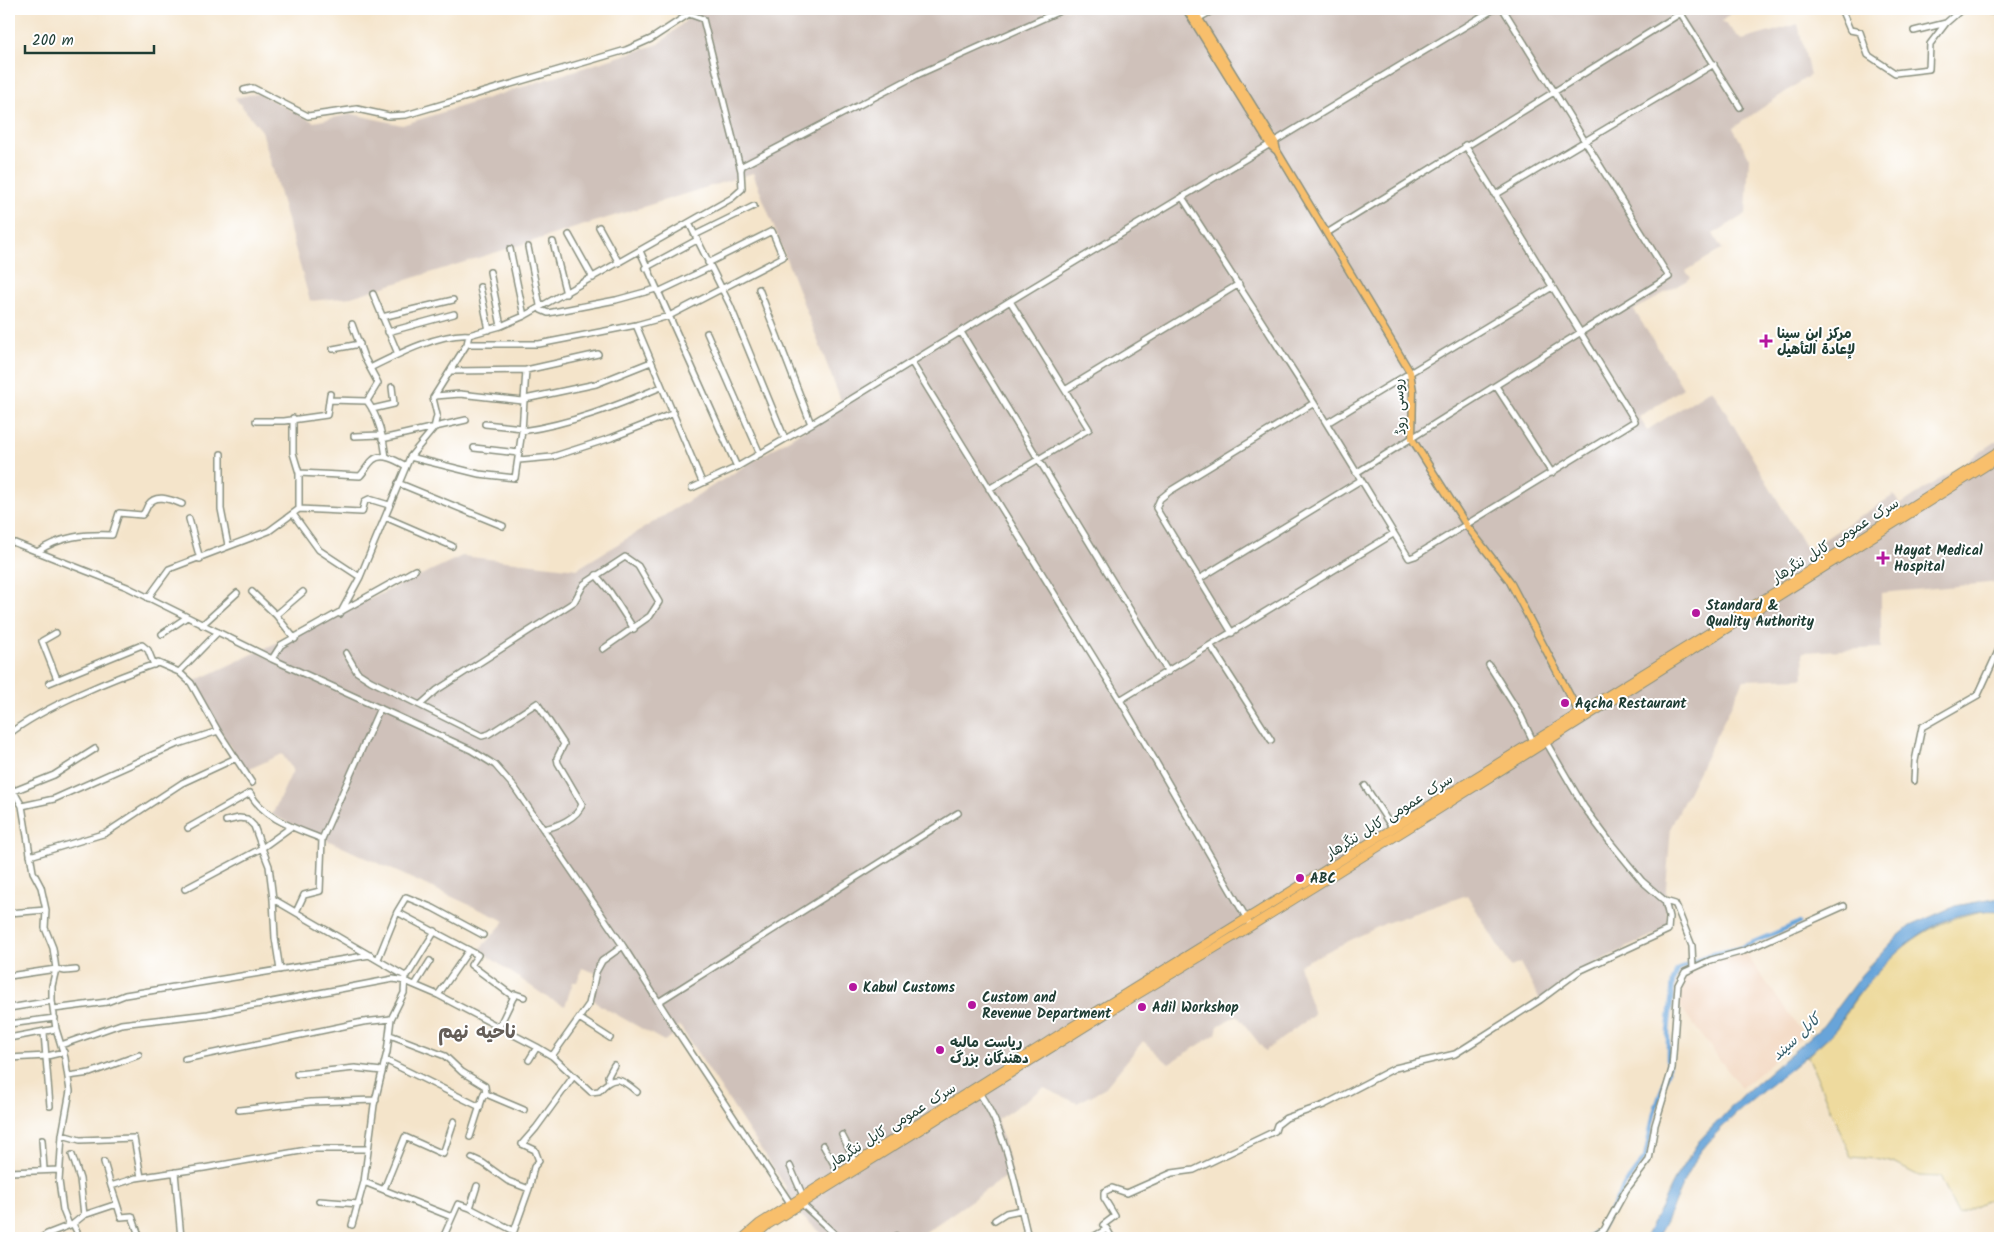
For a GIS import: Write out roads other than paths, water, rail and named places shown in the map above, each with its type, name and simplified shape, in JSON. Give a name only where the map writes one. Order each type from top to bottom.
[{"type":"highway","name":"سرک عمومی کابل ننگرهار","points":[[803,1200],[856,1162],[1451,798],[1546,742],[1997,456]]},
{"type":"highway","name":"سرک عمومی کابل ننگرهار","points":[[743,1238],[759,1224],[803,1200],[980,1094],[1393,829],[1451,798],[1532,741],[1830,561]]},
{"type":"highway","name":"سرک عمومی کابل ننگرهار","points":[[752,1238],[792,1206]]},
{"type":"main road","name":"روسی روڈ","points":[[1186,9],[1277,151],[1410,372],[1413,391],[1412,439],[1467,526],[1509,580],[1578,713]]},
{"type":"main road","name":"روسی روڈ","points":[[1193,9],[1272,143]]},
{"type":"street","points":[[741,171],[742,166],[919,74],[1064,9]]},
{"type":"street","points":[[1199,18],[1215,9]]},
{"type":"street","points":[[692,488],[738,467],[811,424],[1010,301],[1494,9]]},
{"type":"street","points":[[1356,473],[1669,277],[1503,9]]},
{"type":"street","points":[[1841,9],[1850,30],[1860,32],[1868,55],[1895,73],[1929,69],[1930,44],[1946,23],[1962,9],[2000,12]]},
{"type":"street","points":[[244,90],[253,88],[308,116],[357,110],[389,116],[406,115],[626,50],[651,39],[688,11],[703,19],[741,171],[742,188],[738,194],[566,294],[524,316],[489,330],[442,339],[398,354],[370,368]]},
{"type":"street","points":[[1327,233],[1679,11],[1740,107]]},
{"type":"street","points":[[1914,31],[1946,23]]},
{"type":"street","points":[[1495,195],[1714,64]]},
{"type":"street","points":[[1182,197],[1327,423],[1409,558],[1467,526],[1635,421],[1465,145]]},
{"type":"street","points":[[645,268],[754,206]]},
{"type":"street","points":[[689,222],[722,288],[785,439]]},
{"type":"street","points":[[599,227],[619,263]]},
{"type":"street","points":[[467,344],[538,344],[636,325],[668,316],[783,257],[772,231],[657,291],[548,313],[541,310],[542,307],[528,247]]},
{"type":"street","points":[[569,235],[593,278]]},
{"type":"street","points":[[552,242],[566,294]]},
{"type":"street","points":[[510,249],[524,316]]},
{"type":"street","points":[[640,251],[645,268],[738,467]]},
{"type":"street","points":[[490,272],[501,326]]},
{"type":"street","points":[[1065,390],[1239,284]]},
{"type":"street","points":[[480,287],[489,330]]},
{"type":"street","points":[[1327,423],[1552,287]]},
{"type":"street","points":[[760,289],[811,424]]},
{"type":"street","points":[[373,294],[398,354]]},
{"type":"street","points":[[382,317],[453,300]]},
{"type":"street","points":[[989,489],[1089,430],[1010,301]]},
{"type":"street","points":[[388,332],[454,314]]},
{"type":"street","points":[[352,324],[378,383],[367,401]]},
{"type":"street","points":[[636,325],[702,482]]},
{"type":"street","points":[[961,332],[1168,672]]},
{"type":"street","points":[[707,333],[760,454]]},
{"type":"street","points":[[340,614],[360,577],[410,457],[434,428],[437,415],[435,396],[452,371],[467,344],[469,335]]},
{"type":"street","points":[[333,349],[360,344]]},
{"type":"street","points":[[452,371],[526,370],[598,354]]},
{"type":"street","points":[[435,396],[460,394],[524,400],[596,384],[650,362]]},
{"type":"street","points":[[912,363],[1120,700],[1249,923]]},
{"type":"street","points":[[410,457],[479,474],[511,478],[517,474],[526,370]]},
{"type":"street","points":[[1496,386],[1552,473]]},
{"type":"street","points":[[372,409],[394,404],[392,387]]},
{"type":"street","points":[[485,424],[522,430],[546,428],[597,414],[661,387]]},
{"type":"street","points":[[256,420],[284,421],[293,418],[327,415],[330,394]]},
{"type":"street","points":[[329,400],[367,401]]},
{"type":"street","points":[[367,401],[372,409],[386,457]]},
{"type":"street","points":[[1232,632],[1156,508],[1160,499],[1314,403]]},
{"type":"street","points":[[519,460],[552,457],[611,438],[674,413]]},
{"type":"street","points":[[293,418],[293,453],[299,473],[299,509]]},
{"type":"street","points":[[354,436],[381,437],[434,428],[466,420]]},
{"type":"street","points":[[474,448],[519,453]]},
{"type":"street","points":[[222,454],[221,509],[228,545]]},
{"type":"street","points":[[299,473],[360,476],[373,459],[386,457],[406,466]]},
{"type":"street","points":[[1199,579],[1361,480]]},
{"type":"street","points":[[398,483],[503,526]]},
{"type":"street","points":[[37,552],[56,541],[85,534],[112,535],[119,513],[142,515],[149,502],[155,500],[164,498],[182,504]]},
{"type":"street","points":[[148,598],[169,569],[200,559],[228,545],[269,532],[299,509],[362,512],[365,501],[369,499],[389,505]]},
{"type":"street","points":[[293,514],[320,550],[360,577]]},
{"type":"street","points":[[385,518],[452,546]]},
{"type":"street","points":[[189,519],[200,559]]},
{"type":"street","points":[[1120,700],[1393,534]]},
{"type":"street","points":[[15,543],[148,598],[272,659],[471,750],[495,765],[515,788],[623,946],[660,1001],[674,1028],[792,1206]]},
{"type":"street","points":[[420,705],[437,690],[574,602],[584,584],[625,557],[638,566],[659,602],[650,616],[603,649]]},
{"type":"street","points":[[272,659],[281,645],[340,614],[415,570]]},
{"type":"street","points":[[596,575],[610,592],[634,629]]},
{"type":"street","points":[[252,592],[276,615],[295,639]]},
{"type":"street","points":[[276,615],[303,592]]},
{"type":"street","points":[[202,625],[236,593]]},
{"type":"street","points":[[162,634],[187,617]]},
{"type":"street","points":[[179,672],[218,632]]},
{"type":"street","points":[[56,634],[42,641],[57,679]]},
{"type":"street","points":[[49,683],[142,645],[148,650],[154,665]]},
{"type":"street","points":[[1211,646],[1272,740]]},
{"type":"street","points":[[1914,782],[1915,761],[1922,727],[1978,695],[2000,647]]},
{"type":"street","points":[[346,653],[357,672],[482,736],[489,734],[537,703],[564,744],[557,758],[558,763],[582,804],[581,808],[562,823],[543,829]]},
{"type":"street","points":[[9,734],[21,724],[76,696],[158,663],[179,672],[192,683],[218,731],[252,783]]},
{"type":"street","points":[[1489,665],[1521,716],[1532,741]]},
{"type":"street","points":[[296,912],[304,895],[320,891],[322,839],[380,708]]},
{"type":"street","points":[[22,806],[54,799],[175,745],[218,731]]},
{"type":"street","points":[[1546,742],[1584,807],[1610,842],[1642,881],[1678,908],[1689,934],[1693,968]]},
{"type":"street","points":[[14,791],[54,774],[95,750]]},
{"type":"street","points":[[30,856],[106,833],[182,783],[236,758]]},
{"type":"street","points":[[9,783],[22,806],[30,856],[46,910],[45,928],[53,948],[56,969],[52,986],[52,1001],[56,1029],[64,1052],[68,1076],[69,1102],[62,1136],[59,1170],[63,1210],[80,1238]]},
{"type":"street","points":[[1365,786],[1393,829]]},
{"type":"street","points":[[188,828],[250,793],[262,811],[291,827],[322,839]]},
{"type":"street","points":[[660,1001],[958,813]]},
{"type":"street","points":[[226,821],[239,818],[246,819],[254,826],[269,866],[274,898],[275,938],[280,970]]},
{"type":"street","points":[[185,889],[262,848],[291,827]]},
{"type":"street","points":[[378,959],[397,912],[406,897],[483,935]]},
{"type":"street","points":[[274,898],[378,959],[415,985],[438,995],[552,1056],[591,1092],[599,1091],[609,1082],[619,1080],[637,1092]]},
{"type":"street","points":[[1112,1238],[1107,1229],[1102,1225],[1115,1216],[1104,1198],[1104,1192],[1112,1188],[1127,1193],[1172,1173],[1194,1170],[1274,1131],[1277,1125],[1286,1118],[1324,1105],[1395,1068],[1455,1054],[1540,1000],[1579,972],[1668,930],[1668,902]]},
{"type":"street","points":[[1591,1238],[1604,1230],[1626,1190],[1648,1160],[1655,1125],[1672,1069],[1678,985],[1685,972],[1744,950],[1844,906]]},
{"type":"street","points":[[9,913],[46,910]]},
{"type":"street","points":[[397,912],[478,956],[471,965],[514,996]]},
{"type":"street","points":[[352,1225],[364,1182],[376,1100],[390,1035],[391,1019],[404,993],[405,978],[435,931]]},
{"type":"street","points":[[552,1056],[590,1004],[596,972],[602,961],[623,946]]},
{"type":"street","points":[[438,995],[469,950]]},
{"type":"street","points":[[54,1009],[107,1002],[125,995],[370,955]]},
{"type":"street","points":[[415,985],[430,961]]},
{"type":"street","points":[[9,976],[56,969],[65,972],[76,970]]},
{"type":"street","points":[[61,1045],[121,1024],[208,1014],[405,978]]},
{"type":"street","points":[[498,1028],[516,993],[524,997]]},
{"type":"street","points":[[9,1008],[52,1001]]},
{"type":"street","points":[[9,1024],[55,1018]]},
{"type":"street","points":[[579,1018],[610,1038]]},
{"type":"street","points":[[185,1059],[362,1022],[391,1019]]},
{"type":"street","points":[[9,1038],[44,1033],[56,1029]]},
{"type":"street","points":[[44,1033],[50,1106]]},
{"type":"street","points":[[390,1035],[445,1056],[462,1072],[485,1086],[486,1093]]},
{"type":"street","points":[[529,1060],[537,1047]]},
{"type":"street","points":[[9,1058],[47,1056],[64,1052]]},
{"type":"street","points":[[68,1076],[90,1072],[140,1055]]},
{"type":"street","points":[[385,1060],[480,1107]]},
{"type":"street","points":[[609,1082],[608,1076],[614,1065]]},
{"type":"street","points":[[297,1074],[355,1068],[382,1071]]},
{"type":"street","points":[[443,1238],[458,1204],[470,1208],[514,1231],[529,1190],[534,1167],[539,1161],[535,1150],[522,1144],[573,1077]]},
{"type":"street","points":[[470,1137],[482,1096],[486,1093]]},
{"type":"street","points":[[486,1093],[524,1110]]},
{"type":"street","points":[[980,1094],[998,1129],[1012,1164],[1021,1210],[1027,1233],[1031,1238]]},
{"type":"street","points":[[239,1110],[310,1102],[376,1100]]},
{"type":"street","points":[[384,1189],[404,1137],[443,1154],[454,1121]]},
{"type":"street","points":[[842,1134],[856,1162]]},
{"type":"street","points":[[62,1136],[80,1140],[134,1138],[141,1177]]},
{"type":"street","points":[[42,1140],[44,1169]]},
{"type":"street","points":[[823,1145],[839,1173]]},
{"type":"street","points":[[111,1186],[141,1177],[312,1149],[368,1149]]},
{"type":"street","points":[[72,1155],[80,1179],[84,1215]]},
{"type":"street","points":[[472,1158],[483,1163],[508,1181],[529,1190]]},
{"type":"street","points":[[104,1162],[121,1217],[132,1216],[140,1238]]},
{"type":"street","points":[[790,1166],[803,1200],[838,1238]]},
{"type":"street","points":[[9,1172],[44,1169],[59,1170]]},
{"type":"street","points":[[175,1172],[180,1238]]},
{"type":"street","points":[[364,1182],[452,1217]]},
{"type":"street","points":[[470,1208],[477,1186]]},
{"type":"street","points":[[320,1201],[359,1204]]},
{"type":"street","points":[[41,1238],[71,1224],[84,1215],[117,1204]]},
{"type":"street","points":[[995,1220],[1006,1213],[1021,1210]]},
{"type":"street","points":[[1091,1238],[1107,1229]]},
{"type":"water","points":[[2000,898],[2000,911],[1977,912],[1956,916],[1936,925],[1917,936],[1883,966],[1854,1000],[1832,1033],[1746,1105],[1701,1151],[1694,1161],[1666,1222],[1656,1238],[1645,1238],[1677,1175],[1699,1141],[1745,1093],[1823,1026],[1862,974],[1896,938],[1910,926],[1955,906]]},
{"type":"waterway","points":[[1587,1238],[1601,1228],[1624,1186],[1645,1158],[1654,1113],[1668,1072],[1668,1032],[1673,982],[1677,970],[1708,955],[1737,949],[1799,923]]},
{"type":"place","name":"مركز ابن سينا لإعادة التأهيل","points":[[1766,341]]},
{"type":"place","name":"Hayat Medical Hospital","points":[[1883,558]]},
{"type":"place","name":"Standard & Quality Authority","points":[[1696,613]]},
{"type":"place","name":"Aqcha Restaurant","points":[[1565,703]]},
{"type":"place","name":"ABC","points":[[1300,878]]},
{"type":"place","name":"Kabul Customs","points":[[853,987]]},
{"type":"place","name":"Custom and Revenue Department","points":[[972,1005]]},
{"type":"place","name":"Adil Workshop","points":[[1142,1007]]},
{"type":"place","name":"ریاست مالیه دهندگان بزرگ","points":[[940,1050]]},
{"type":"district","name":"ناحیه نهم","points":[[477,1031]]},
{"type":"water label","name":"کابل سيند","points":[[1796,1037]]}]
